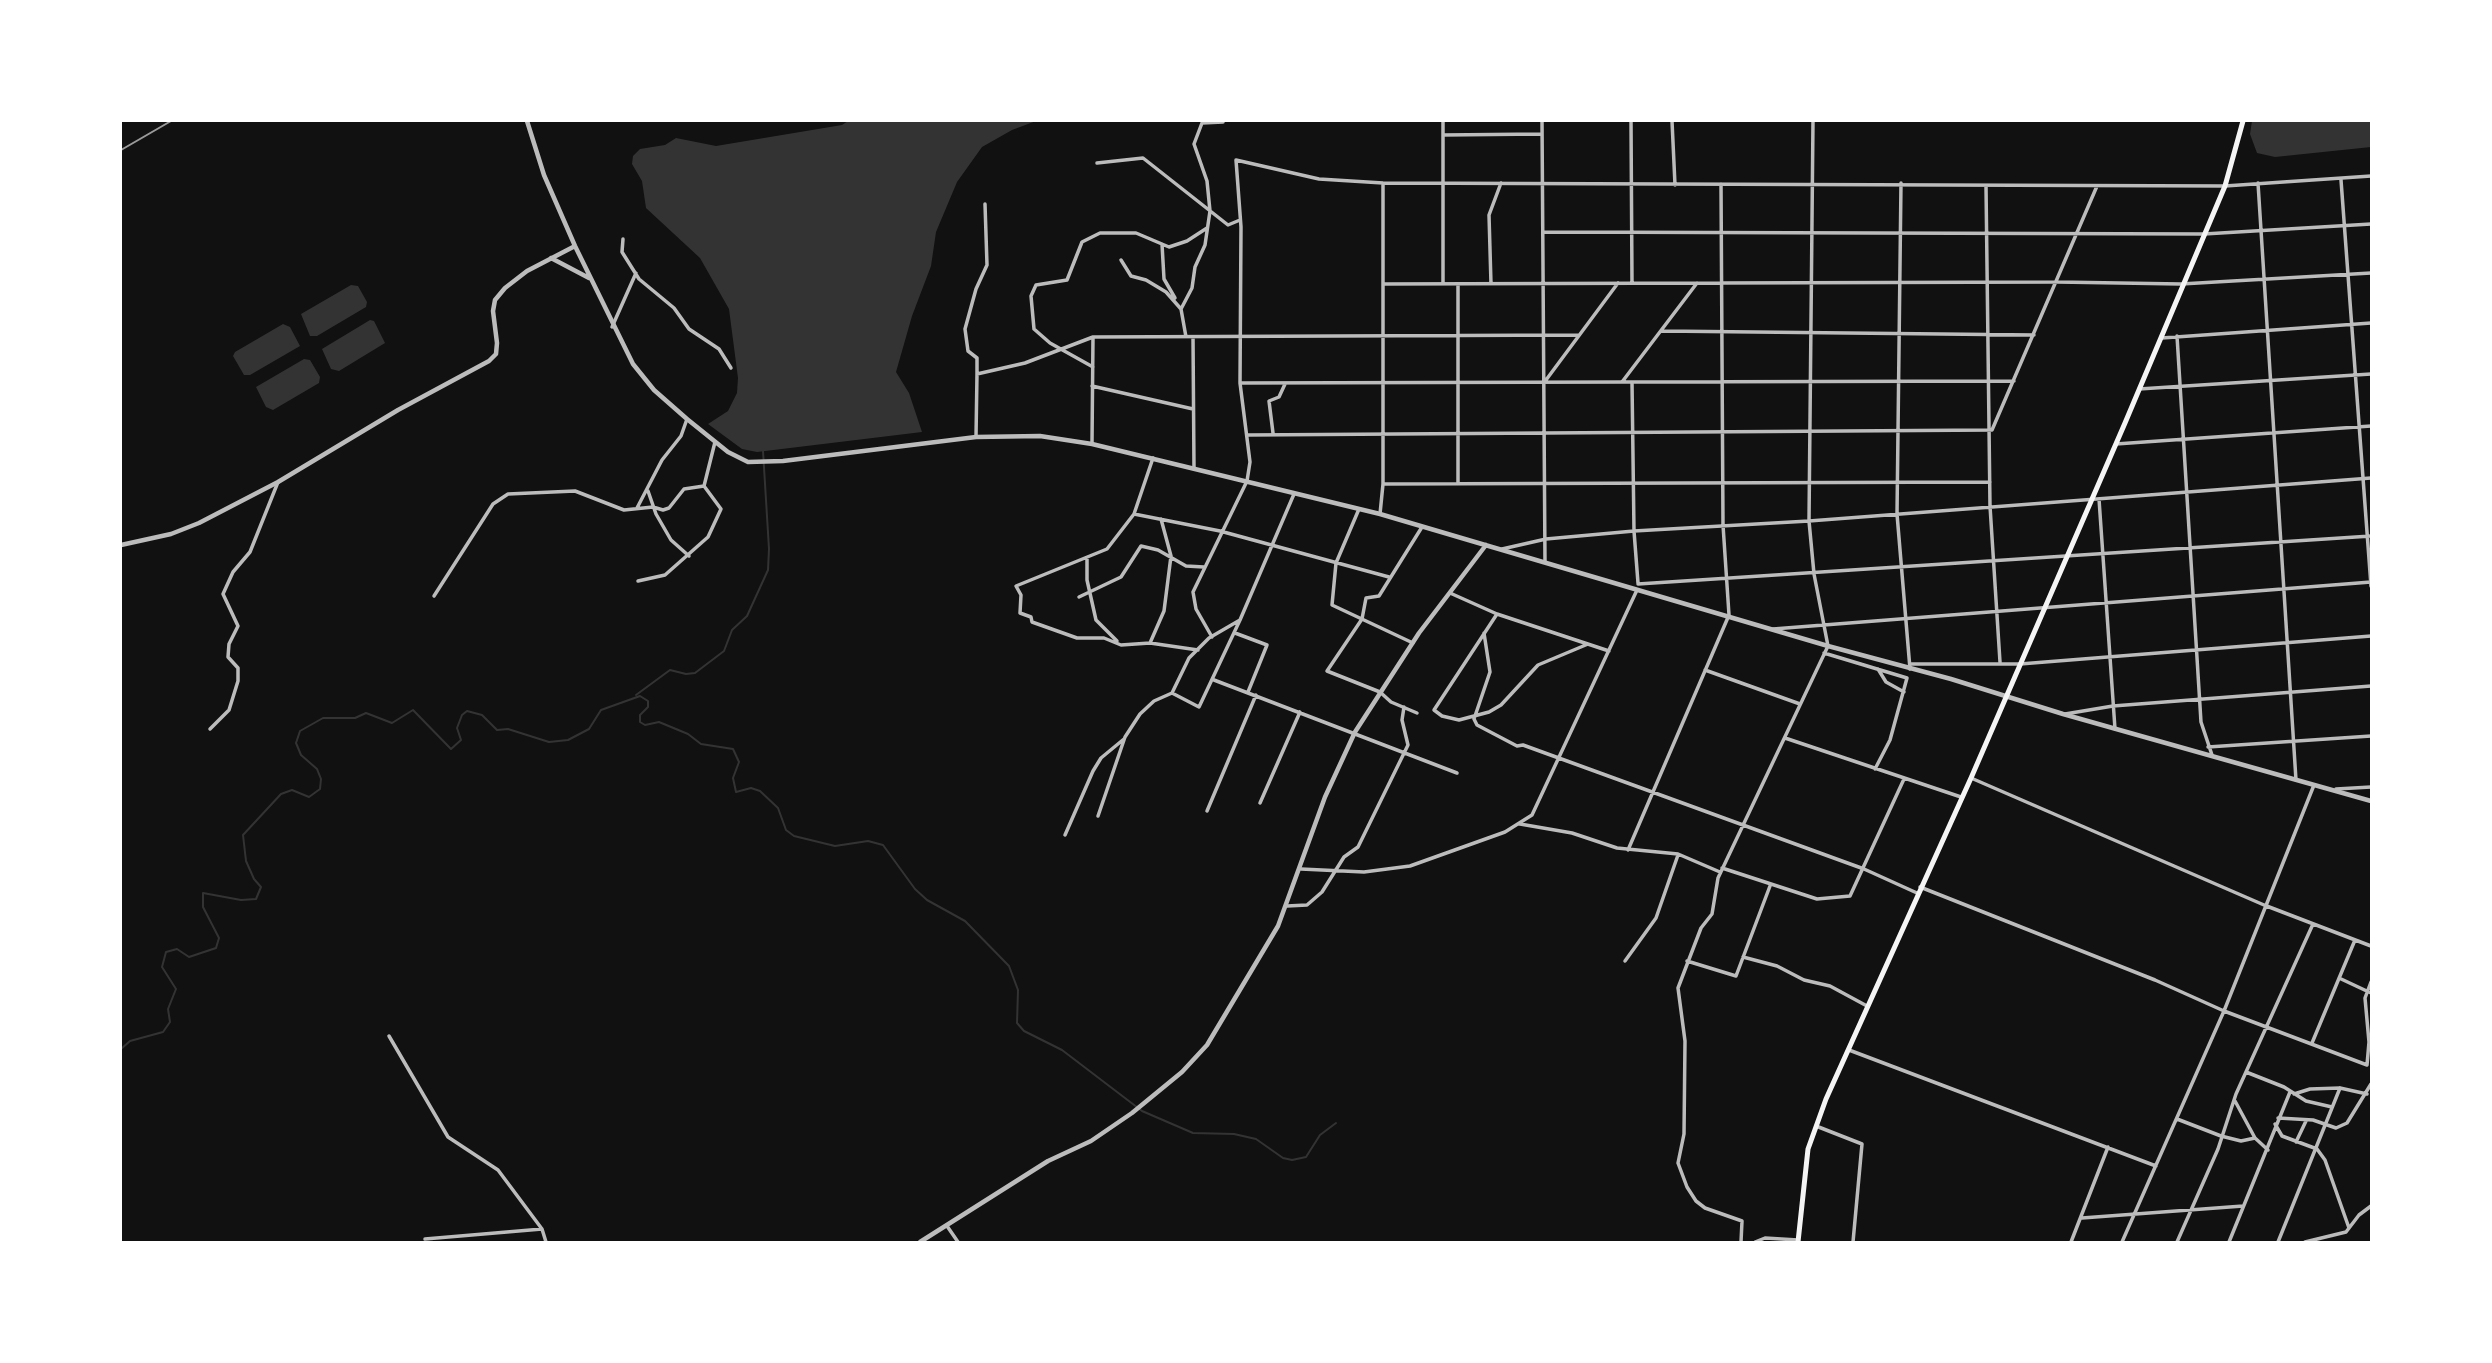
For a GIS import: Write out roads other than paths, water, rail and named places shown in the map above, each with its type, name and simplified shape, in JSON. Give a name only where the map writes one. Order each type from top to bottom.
[{"type":"main road","points":[[1798,1241],[1808,1149],[1816,1126],[1847,1049],[1971,778],[2116,444],[2181,284],[2225,186],[2244,121]]},
{"type":"street","points":[[527,121],[544,175],[612,327],[646,380],[687,419],[739,458],[758,463],[782,461],[976,436],[1040,436],[1092,444],[1359,508],[1638,587],[1828,646],[1910,666],[2063,714],[2371,801]]},
{"type":"street","points":[[1443,121],[1443,284]]},
{"type":"street","points":[[1542,121],[1545,562]]},
{"type":"street","points":[[1631,121],[1632,283]]},
{"type":"street","points":[[1672,121],[1675,185]]},
{"type":"street","points":[[1741,1242],[1742,1221],[1706,1208],[1696,1201],[1678,1163],[1684,1134],[1685,1041],[1678,988],[1701,928],[1712,914],[1721,870],[1744,828],[1828,646],[1814,574],[1810,521],[1813,121]]},
{"type":"street","points":[[1181,309],[1192,288],[1195,267],[1205,245],[1210,211],[1207,181],[1194,144],[1202,123],[1223,122]]},
{"type":"street","points":[[1443,135],[1542,134]]},
{"type":"street","points":[[1097,163],[1143,158],[1228,225],[1240,220]]},
{"type":"street","points":[[1212,637],[1196,609],[1193,592],[1220,531],[1247,481],[1250,461],[1240,383],[1240,220],[1236,160],[1319,179],[1383,183],[2225,186],[2371,176]]},
{"type":"street","points":[[1773,629],[2045,605],[2371,584],[2341,180]]},
{"type":"street","points":[[1380,514],[1383,484],[1383,183]]},
{"type":"street","points":[[1491,284],[1489,215],[1501,183]]},
{"type":"street","points":[[1900,183],[1897,514],[1910,666]]},
{"type":"street","points":[[2258,183],[2296,780]]},
{"type":"street","points":[[1628,850],[1729,615],[1723,525],[1721,184]]},
{"type":"street","points":[[1986,186],[1992,430],[1990,506],[2000,662]]},
{"type":"street","points":[[1992,430],[2097,186]]},
{"type":"street","points":[[976,436],[977,358],[968,351],[965,329],[976,289],[987,265],[985,204]]},
{"type":"street","points":[[1543,232],[2204,234],[2371,224]]},
{"type":"street","points":[[1093,367],[1040,337],[1034,329],[1031,296],[1036,285],[1067,280],[1082,242],[1100,233],[1136,233],[1169,247],[1187,241],[1207,228]]},
{"type":"street","points":[[623,239],[622,252],[636,274],[674,308],[689,329],[719,349],[731,368]]},
{"type":"street","points":[[1162,244],[1164,279],[1181,309],[1186,337]]},
{"type":"street","points":[[121,545],[171,534],[199,523],[278,482],[409,404],[489,361],[496,354],[493,311],[495,300],[505,288],[527,271],[575,246]]},
{"type":"street","points":[[551,258],[590,278]]},
{"type":"street","points":[[1121,260],[1131,276],[1146,279],[1166,292],[1181,309]]},
{"type":"street","points":[[1383,284],[2181,284],[2371,273]]},
{"type":"street","points":[[612,327],[636,274]]},
{"type":"street","points":[[1544,382],[1618,283]]},
{"type":"street","points":[[1622,382],[1698,283]]},
{"type":"street","points":[[1458,284],[1458,484]]},
{"type":"street","points":[[2160,339],[2371,323]]},
{"type":"street","points":[[1661,331],[2034,335]]},
{"type":"street","points":[[977,374],[1026,363],[1093,337],[1579,335]]},
{"type":"street","points":[[2177,336],[2200,699],[2208,747],[2213,757]]},
{"type":"street","points":[[1092,444],[1093,337]]},
{"type":"street","points":[[1193,337],[1194,469]]},
{"type":"street","points":[[2137,389],[2371,374]]},
{"type":"street","points":[[1240,383],[2014,381]]},
{"type":"street","points":[[1301,869],[1383,872],[1410,866],[1505,832],[1532,815],[1638,587],[1634,531],[1632,382]]},
{"type":"street","points":[[1273,433],[1269,401],[1279,397],[1286,383]]},
{"type":"street","points":[[1092,386],[1193,409]]},
{"type":"street","points":[[636,510],[662,460],[681,436],[687,419]]},
{"type":"street","points":[[2116,444],[2371,426]]},
{"type":"street","points":[[1248,435],[1992,430]]},
{"type":"street","points":[[704,486],[715,442]]},
{"type":"street","points":[[1153,458],[1134,514],[1107,549],[1016,586],[1021,595],[1020,613],[1031,617],[1032,622],[1077,638],[1104,638],[1121,645],[1150,643],[1198,650]]},
{"type":"street","points":[[1500,549],[1546,539],[1634,531],[1810,521],[2371,478]]},
{"type":"street","points":[[210,729],[229,710],[238,681],[238,668],[228,657],[229,644],[238,626],[223,594],[233,572],[250,552],[278,482]]},
{"type":"street","points":[[1383,484],[1990,482]]},
{"type":"street","points":[[434,596],[493,504],[508,494],[575,491],[611,508],[636,510],[669,508],[684,488],[704,486]]},
{"type":"street","points":[[638,581],[665,575],[708,537],[721,509],[704,486]]},
{"type":"street","points":[[648,490],[653,507],[671,540],[689,556]]},
{"type":"street","points":[[1172,693],[1199,707],[1214,680],[1295,492]]},
{"type":"street","points":[[2099,499],[2115,729]]},
{"type":"street","points":[[1359,508],[1336,563],[1332,605],[1413,643]]},
{"type":"street","points":[[1134,514],[1220,531],[1389,577]]},
{"type":"street","points":[[1150,643],[1164,611],[1171,559],[1161,519]]},
{"type":"street","points":[[1417,713],[1391,702],[1380,692],[1328,671],[1362,619],[1366,598],[1379,596],[1422,527]]},
{"type":"street","points":[[1638,587],[2369,536]]},
{"type":"street","points":[[920,1242],[1048,1161],[1091,1140],[1132,1113],[1182,1072],[1208,1045],[1244,988],[1287,906],[1325,797],[1355,732],[1413,643],[1486,545]]},
{"type":"street","points":[[1079,597],[1121,577],[1129,569],[1141,546],[1158,550],[1186,566],[1205,567]]},
{"type":"street","points":[[1087,559],[1087,580],[1096,620],[1121,645]]},
{"type":"street","points":[[1450,592],[1497,614],[1609,650]]},
{"type":"street","points":[[1497,614],[1434,710],[1459,720],[1474,719],[1501,705],[1538,665],[1588,644]]},
{"type":"street","points":[[1098,816],[1125,737],[1140,714],[1154,701],[1172,693],[1179,674],[1198,650],[1212,637],[1240,620]]},
{"type":"street","points":[[1234,633],[1267,645],[1248,692]]},
{"type":"street","points":[[1474,719],[1490,672],[1484,633]]},
{"type":"street","points":[[1910,666],[2000,662],[2020,664],[2110,654],[2371,636]]},
{"type":"street","points":[[1824,653],[1907,678],[1891,740],[1875,769]]},
{"type":"street","points":[[1878,669],[1886,682],[1904,692]]},
{"type":"street","points":[[1705,670],[1800,704]]},
{"type":"street","points":[[1214,680],[1457,773]]},
{"type":"street","points":[[2063,714],[2113,706],[2371,686]]},
{"type":"street","points":[[1207,811],[1256,695]]},
{"type":"street","points":[[1287,906],[1307,905],[1322,892],[1344,857],[1358,847],[1408,745],[1402,720],[1404,707]]},
{"type":"street","points":[[1260,803],[1300,711]]},
{"type":"street","points":[[1474,719],[1477,724],[1509,742],[1864,869],[2155,980],[2224,1011],[2367,1065],[2371,1070]]},
{"type":"street","points":[[2208,747],[2371,736]]},
{"type":"street","points":[[1065,835],[1093,771],[1101,758],[1125,737]]},
{"type":"street","points":[[1785,737],[1961,797]]},
{"type":"street","points":[[1971,778],[2264,905],[2371,946]]},
{"type":"street","points":[[1518,823],[1542,826],[1628,850],[1678,854],[1770,886],[1817,899],[1850,896],[1904,779]]},
{"type":"street","points":[[2122,1242],[2224,1011],[2314,785]]},
{"type":"street","points":[[2330,790],[2371,786]]},
{"type":"street","points":[[1625,961],[1656,918],[1678,854]]},
{"type":"street","points":[[1687,961],[1736,976],[1770,886]]},
{"type":"street","points":[[2177,1242],[2218,1149],[2234,1100],[2313,924]]},
{"type":"street","points":[[2312,1043],[2355,940]]},
{"type":"street","points":[[1743,957],[1777,966],[1804,980],[1830,986],[1867,1006]]},
{"type":"street","points":[[2339,978],[2370,991]]},
{"type":"street","points":[[2367,1065],[2369,1042],[2365,998],[2370,991],[2371,982]]},
{"type":"street","points":[[389,1036],[447,1137],[498,1170],[542,1228],[546,1242]]},
{"type":"street","points":[[1847,1049],[2156,1166]]},
{"type":"street","points":[[2246,1072],[2306,1101],[2332,1107]]},
{"type":"street","points":[[2278,1118],[2336,1128],[2347,1123],[2371,1084]]},
{"type":"street","points":[[2278,1242],[2340,1088]]},
{"type":"street","points":[[2229,1242],[2268,1150],[2275,1124],[2292,1093],[2310,1089],[2340,1088],[2367,1094]]},
{"type":"street","points":[[2234,1100],[2255,1138],[2268,1150]]},
{"type":"street","points":[[2177,1119],[2241,1141],[2255,1138]]},
{"type":"street","points":[[2297,1142],[2306,1121]]},
{"type":"street","points":[[2275,1124],[2282,1136],[2290,1136],[2297,1142],[2317,1149],[2325,1160],[2349,1228]]},
{"type":"street","points":[[1816,1126],[1862,1144],[1853,1242]]},
{"type":"street","points":[[2071,1242],[2108,1147]]},
{"type":"street","points":[[2082,1218],[2243,1206]]},
{"type":"street","points":[[2305,1242],[2346,1232],[2359,1214],[2371,1206]]},
{"type":"street","points":[[947,1226],[958,1242]]},
{"type":"street","points":[[425,1239],[542,1228]]},
{"type":"street","points":[[1755,1242],[1765,1238],[1798,1241]]},
{"type":"waterway","points":[[636,695],[670,670],[695,673],[724,651],[732,630],[747,616],[768,570],[763,451]]},
{"type":"waterway","points":[[121,1049],[130,1041],[163,1032],[170,1022],[168,1009],[176,989],[162,967],[166,952],[177,949],[189,957],[216,948],[219,938],[203,907],[203,893],[241,900],[256,899],[261,887],[246,861],[243,835],[281,794],[292,790],[309,797],[320,789],[321,779],[317,769],[301,755],[296,743],[300,731],[323,718],[355,718],[366,713],[392,723],[413,710],[451,749],[461,740],[457,728],[462,715],[467,711],[482,715],[497,730],[508,729],[549,742],[568,740],[589,729],[601,710],[640,696],[648,701],[648,707],[640,715],[640,722],[645,725],[659,722],[688,734],[701,744],[733,749],[739,762],[733,778],[736,792],[751,788],[760,791],[778,808],[786,830],[794,836],[835,846],[868,841],[883,845],[915,889],[927,900],[965,921],[1009,966],[1018,990],[1017,1023],[1024,1031],[1062,1050],[1142,1111],[1193,1133],[1234,1134],[1256,1139],[1283,1158],[1292,1160],[1306,1157],[1320,1135],[1336,1123]]},
{"type":"railway","points":[[121,150],[171,121]]}]
